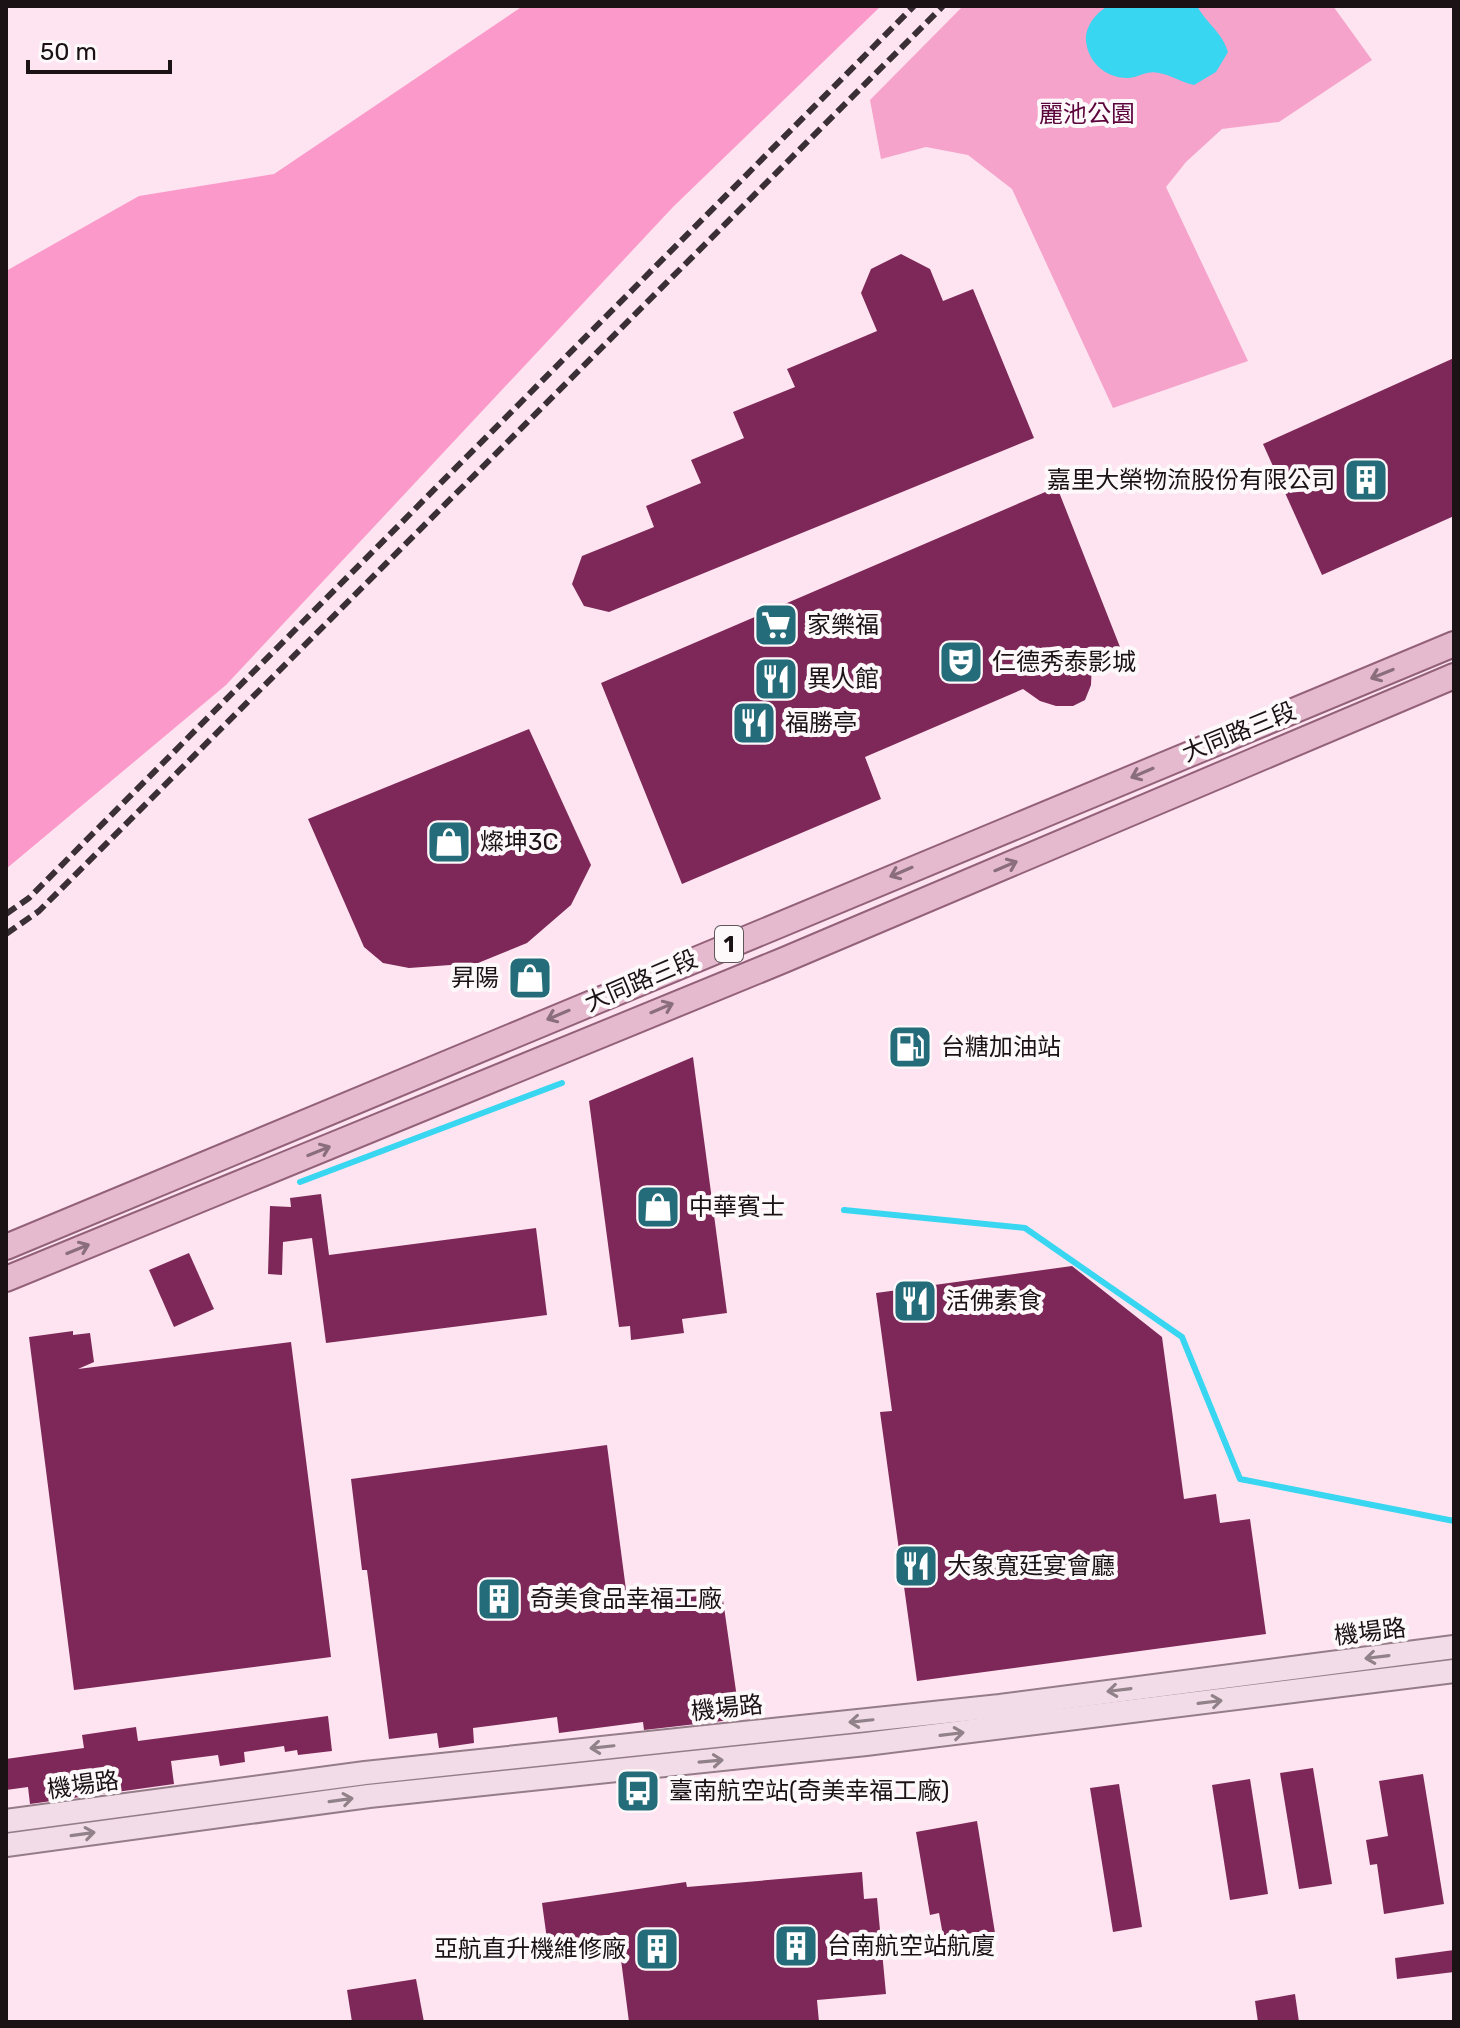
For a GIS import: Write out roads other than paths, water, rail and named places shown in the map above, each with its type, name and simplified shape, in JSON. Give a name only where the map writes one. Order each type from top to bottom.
[{"type":"main road","name":"大同路三段","points":[[6,1247],[1454,644]]},
{"type":"main road","name":"大同路三段","points":[[6,1279],[798,954],[1454,676]]},
{"type":"street","name":"機場路","points":[[6,1821],[365,1773],[1000,1706],[1454,1647]]},
{"type":"street","name":"機場路","points":[[6,1845],[369,1796],[866,1744],[1454,1671]]},
{"type":"water","points":[[1108,6],[1197,6],[1228,52],[1216,72],[1194,85],[1155,72],[1129,78],[1113,76],[1094,62],[1086,41],[1092,20]]},
{"type":"waterway","points":[[300,1182],[562,1083]]},
{"type":"waterway","points":[[844,1210],[1025,1228],[1182,1337],[1240,1479],[1454,1521]]},
{"type":"railway","points":[[6,914],[29,898],[914,6]]},
{"type":"railway","points":[[6,934],[39,911],[943,6]]},
{"type":"place","name":"嘉里大榮物流股份有限公司","points":[[1366,480]]},
{"type":"place","name":"家樂福","points":[[776,625]]},
{"type":"place","name":"仁德秀泰影城","points":[[961,662]]},
{"type":"place","name":"異人館","points":[[776,679]]},
{"type":"place","name":"福勝亭","points":[[754,723]]},
{"type":"place","name":"燦坤3C","points":[[449,842]]},
{"type":"place","name":"昇陽","points":[[530,978]]},
{"type":"place","name":"台糖加油站","points":[[910,1047]]},
{"type":"place","name":"中華賓士","points":[[658,1207]]},
{"type":"place","name":"活佛素食","points":[[915,1301]]},
{"type":"place","name":"大象寬廷宴會廳","points":[[916,1566]]},
{"type":"place","name":"奇美食品幸福工廠","points":[[499,1599]]},
{"type":"place","name":"臺南航空站(奇美幸福工廠)","points":[[638,1791]]},
{"type":"place","name":"台南航空站航廈","points":[[796,1946]]},
{"type":"place","name":"亞航直升機維修廠","points":[[657,1949]]},
{"type":"park label","name":"麗池公園","points":[[1087,114]]}]
